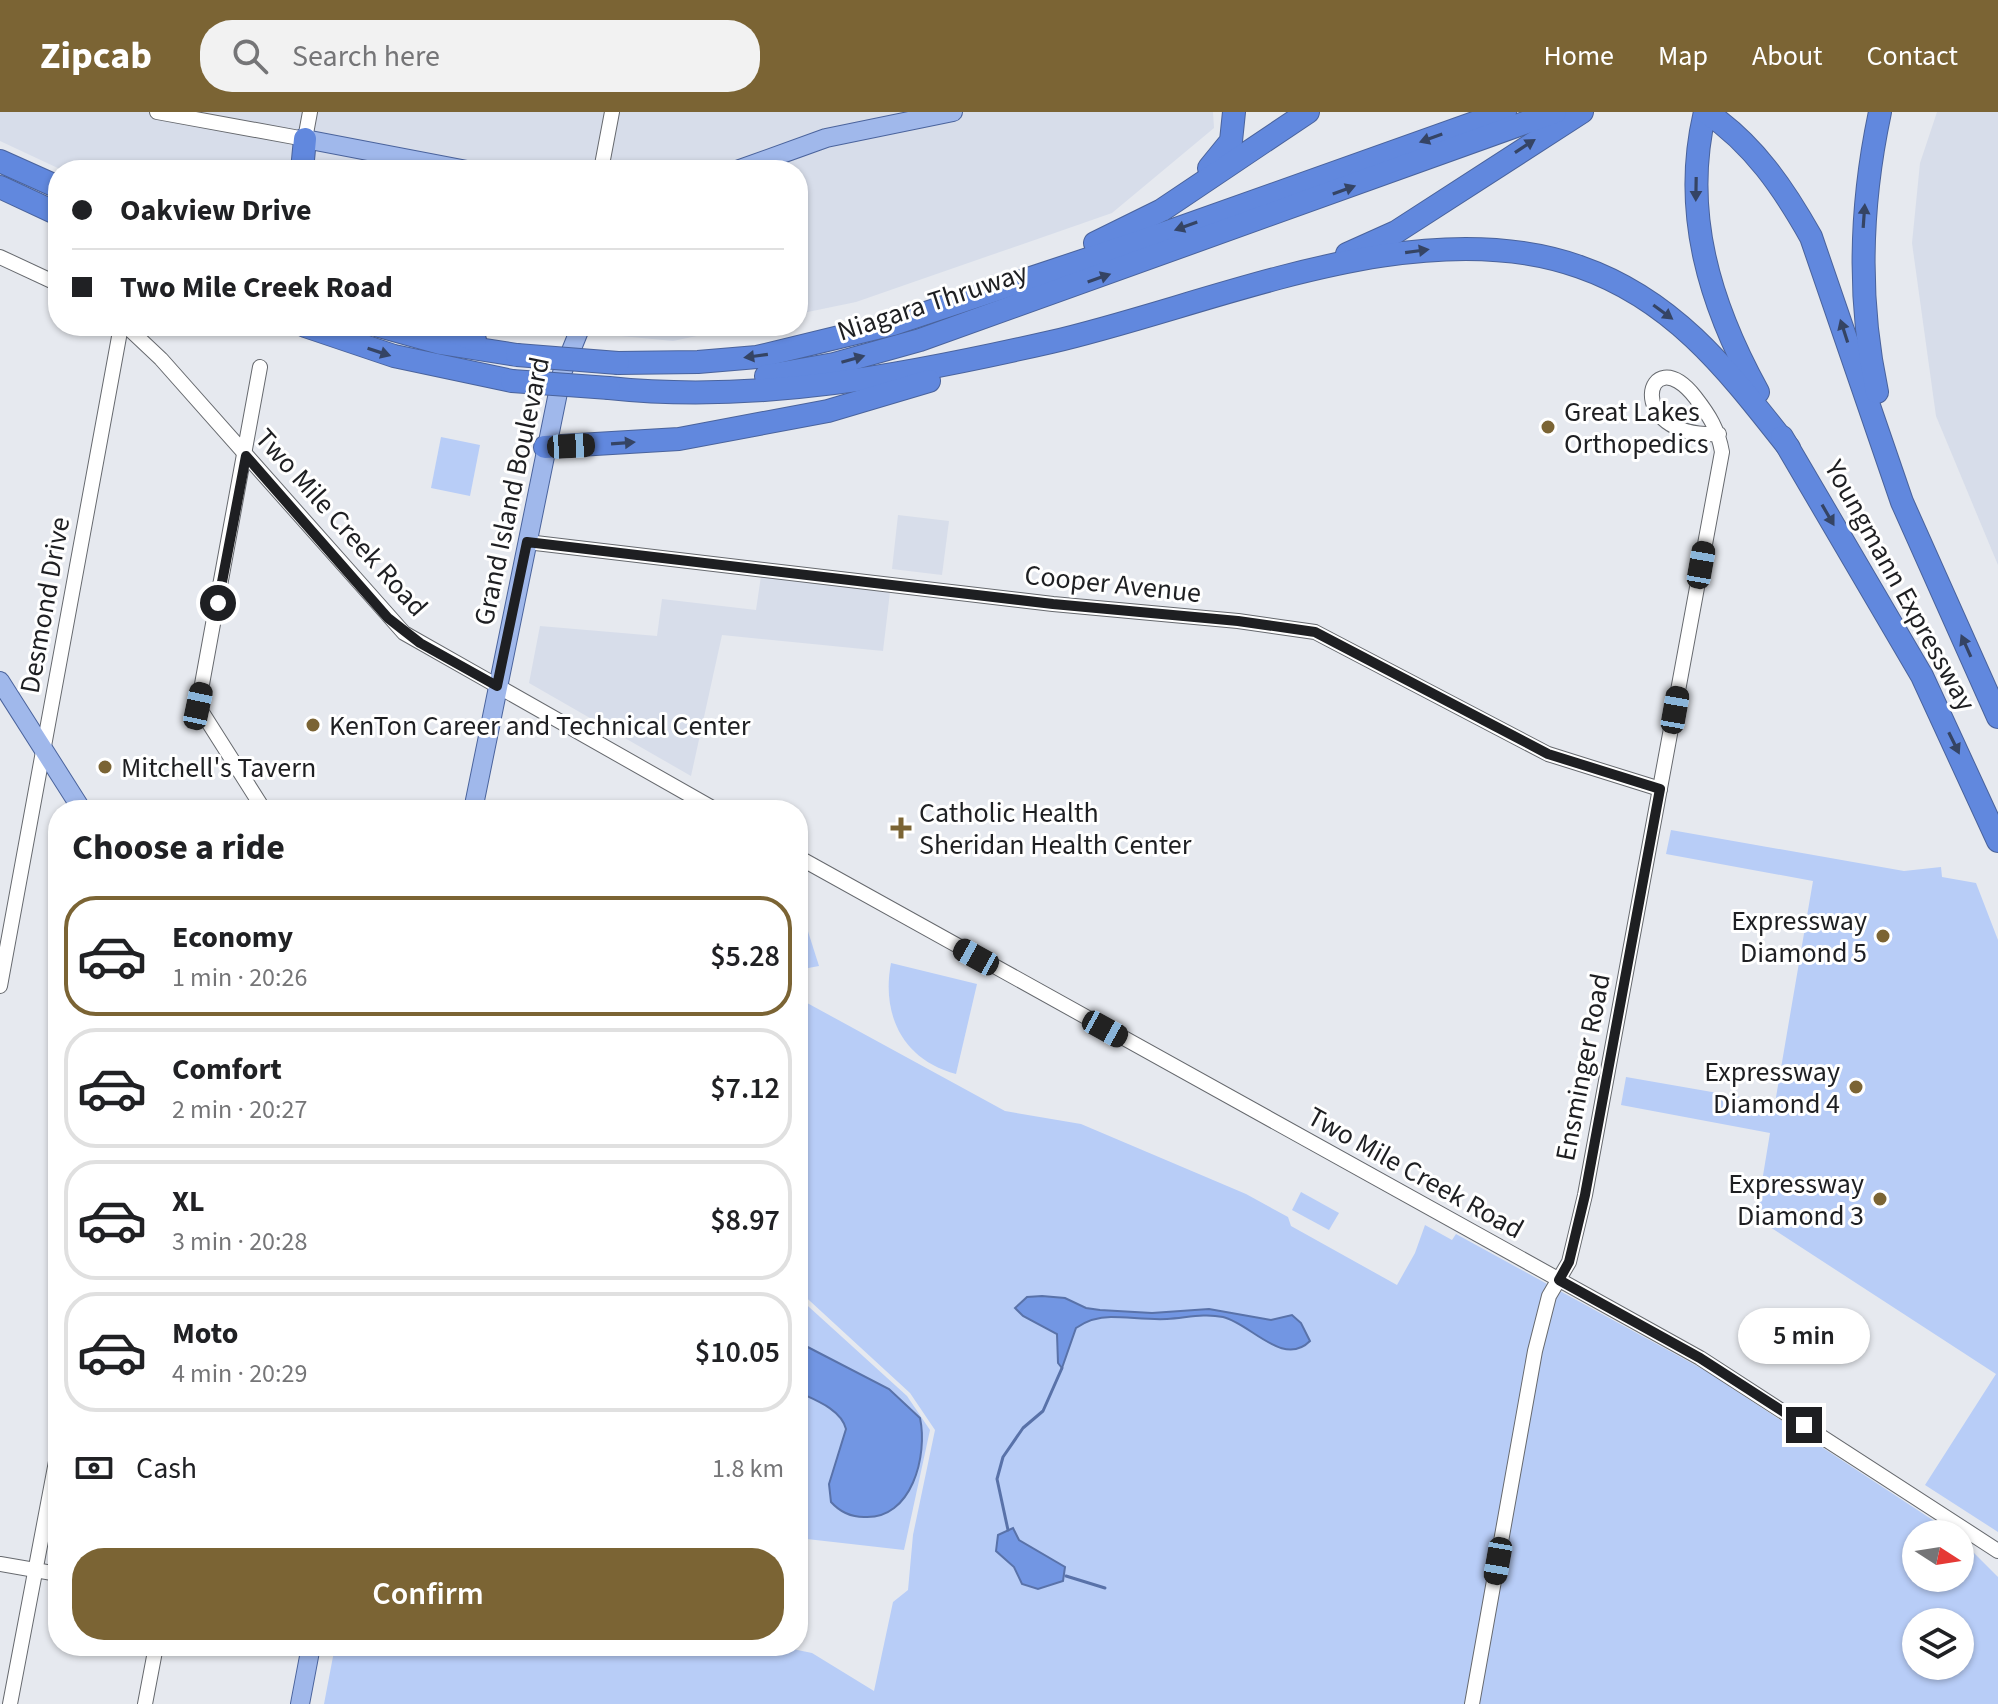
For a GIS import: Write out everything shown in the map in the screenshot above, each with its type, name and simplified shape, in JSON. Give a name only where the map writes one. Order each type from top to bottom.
[{"type":"highway","points":[[1174,202],[1225,152],[1235,129],[1234,112]]},
{"type":"highway","points":[[966,299],[1120,232],[1174,202],[1308,112]]},
{"type":"highway","name":"Niagara Thruway","points":[[415,336],[517,355],[618,363],[698,362],[757,357],[893,324],[1166,233],[1505,112]]},
{"type":"highway","name":"Niagara Thruway","points":[[335,336],[394,356],[512,381],[609,388],[774,376],[834,364],[920,340],[1555,112]]},
{"type":"highway","points":[[1286,278],[1396,232],[1582,112]]},
{"type":"highway","points":[[1789,448],[1732,346],[1703,259],[1695,190],[1705,112],[1732,131],[1789,199],[1811,237],[1885,454]]},
{"type":"highway","points":[[1880,112],[1864,204],[1861,262],[1872,366],[1886,432],[1885,454]]},
{"type":"highway","points":[[303,160],[305,139]]},
{"type":"highway","points":[[0,161],[48,183]]},
{"type":"highway","points":[[0,187],[48,209]]},
{"type":"highway","points":[[609,388],[661,394],[801,387],[933,368],[1052,342],[1286,278],[1368,259],[1486,247],[1581,267],[1658,307],[1698,338],[1789,448]]},
{"type":"highway","points":[[467,336],[517,355]]},
{"type":"highway","points":[[545,447],[679,439],[828,411],[1012,357],[1052,342]]},
{"type":"highway","name":"Youngmann Expressway","points":[[1789,448],[1922,676],[1998,841]]},
{"type":"highway","name":"Youngmann Expressway","points":[[1885,454],[1902,502],[1998,717]]},
{"type":"main road","points":[[765,160],[826,138],[953,112]]},
{"type":"main road","points":[[305,139],[415,160]]},
{"type":"main road","name":"Grand Island Boulevard","points":[[475,800],[545,447],[562,373],[577,336]]},
{"type":"main road","points":[[0,681],[76,800]]},
{"type":"main road","points":[[300,1704],[309,1656]]},
{"type":"street","points":[[157,112],[305,139],[310,112]]},
{"type":"street","points":[[603,160],[612,112]]},
{"type":"street","points":[[0,257],[48,279]]},
{"type":"street","name":"Desmond Drive","points":[[0,986],[121,336]]},
{"type":"street","name":"Two Mile Creek Road","points":[[135,336],[161,359],[388,618],[412,638],[698,800]]},
{"type":"street","points":[[258,800],[198,706],[260,367]]},
{"type":"street","points":[[1670,377],[1681,380],[1710,417],[1719,434],[1689,431],[1657,415],[1650,404],[1651,391],[1659,380],[1670,377]]},
{"type":"street","name":"Ensminger Road","points":[[1472,1704],[1535,1351],[1549,1296],[1569,1262],[1585,1195],[1722,452],[1719,434]]},
{"type":"street","name":"Cooper Avenue","points":[[527,542],[1315,632],[1548,754],[1660,789]]},
{"type":"street","name":"Two Mile Creek Road","points":[[808,863],[1700,1358],[1998,1551]]},
{"type":"street","points":[[0,889],[16,892]]},
{"type":"street","points":[[10,1704],[48,1503]]},
{"type":"street","points":[[0,1564],[48,1572]]},
{"type":"street","points":[[145,1704],[154,1656]]},
{"type":"shaded area","points":[[0,112],[1213,112],[1214,128],[1112,213],[856,302],[808,312],[808,160],[48,160],[48,163],[0,141]]},
{"type":"shaded area","points":[[1937,112],[1998,112],[1998,565],[1936,416],[1912,243],[1920,163]]},
{"type":"shaded area","points":[[621,336],[697,336],[673,341]]},
{"type":"shaded area","points":[[441,437],[480,445],[470,496],[431,488]]},
{"type":"shaded area","points":[[898,515],[949,521],[942,575],[892,569]]},
{"type":"shaded area","points":[[761,576],[890,592],[883,651],[722,635],[691,776],[529,683],[540,626],[657,636],[662,599],[756,610]]},
{"type":"shaded area","points":[[1671,830],[1904,871],[1941,867],[1942,877],[1976,883],[1998,940],[1998,1532],[1925,1485],[1996,1374],[1756,1218],[1770,1133],[1621,1105],[1626,1077],[1775,1103],[1813,881],[1666,854]]},
{"type":"shaded area","points":[[808,931],[819,966],[808,968]]},
{"type":"shaded area","points":[[891,963],[977,984],[956,1074],[922,1058],[900,1033],[889,1000]]},
{"type":"shaded area","points":[[808,1003],[1005,1111],[1081,1124],[1246,1194],[1288,1217],[1291,1226],[1397,1285],[1415,1253],[1425,1225],[1452,1240],[1456,1234],[1706,1371],[1933,1520],[1902,1520],[1902,1592],[1974,1592],[1974,1553],[1998,1577],[1998,1704],[324,1704],[333,1656],[808,1656],[808,1652],[874,1691],[893,1602],[908,1590],[913,1535],[935,1430],[910,1393],[808,1299]]},
{"type":"shaded area","points":[[1301,1192],[1339,1213],[1329,1230],[1292,1210]]},
{"type":"shaded area","points":[[808,1306],[907,1396],[930,1430],[904,1550],[808,1539]]},
{"type":"water","points":[[1027,1297],[1065,1298],[1086,1308],[1100,1310],[1152,1313],[1209,1309],[1271,1320],[1292,1315],[1301,1323],[1310,1341],[1300,1348],[1278,1347],[1233,1321],[1216,1316],[1160,1319],[1106,1317],[1088,1321],[1076,1328],[1062,1368],[1058,1363],[1057,1334],[1023,1316],[1015,1308]]},
{"type":"water","points":[[808,1347],[889,1389],[920,1418],[922,1433],[918,1466],[905,1497],[894,1508],[881,1515],[859,1517],[842,1511],[831,1502],[829,1484],[846,1429],[839,1416],[808,1397]]},
{"type":"water","points":[[1013,1528],[1019,1540],[1065,1567],[1063,1581],[1038,1589],[1022,1584],[1014,1567],[996,1551],[998,1535]]},
{"type":"waterway","points":[[1008,1530],[997,1479],[1003,1457],[1023,1428],[1043,1411],[1062,1368]]},
{"type":"waterway","points":[[1066,1576],[1105,1588]]},
{"type":"place","name":"Great Lakes Orthopedics","points":[[1548,427]]},
{"type":"place","name":"KenTon Career and Technical Center","points":[[313,725]]},
{"type":"place","name":"Mitchell's Tavern","points":[[105,767]]},
{"type":"place","name":"Catholic Health Sheridan Health Center","points":[[901,828]]},
{"type":"place","name":"Expressway Diamond 5","points":[[1883,936]]},
{"type":"place","name":"Expressway Diamond 4","points":[[1856,1087]]},
{"type":"place","name":"Expressway Diamond 3","points":[[1880,1199]]},
{"type":"route","points":[[218,603],[246,456],[373,602],[404,633],[497,686],[527,542],[1315,632],[1548,754],[1632,783],[1660,789],[1585,1195],[1567,1269],[1559,1280],[1700,1358],[1804,1425]]}]
